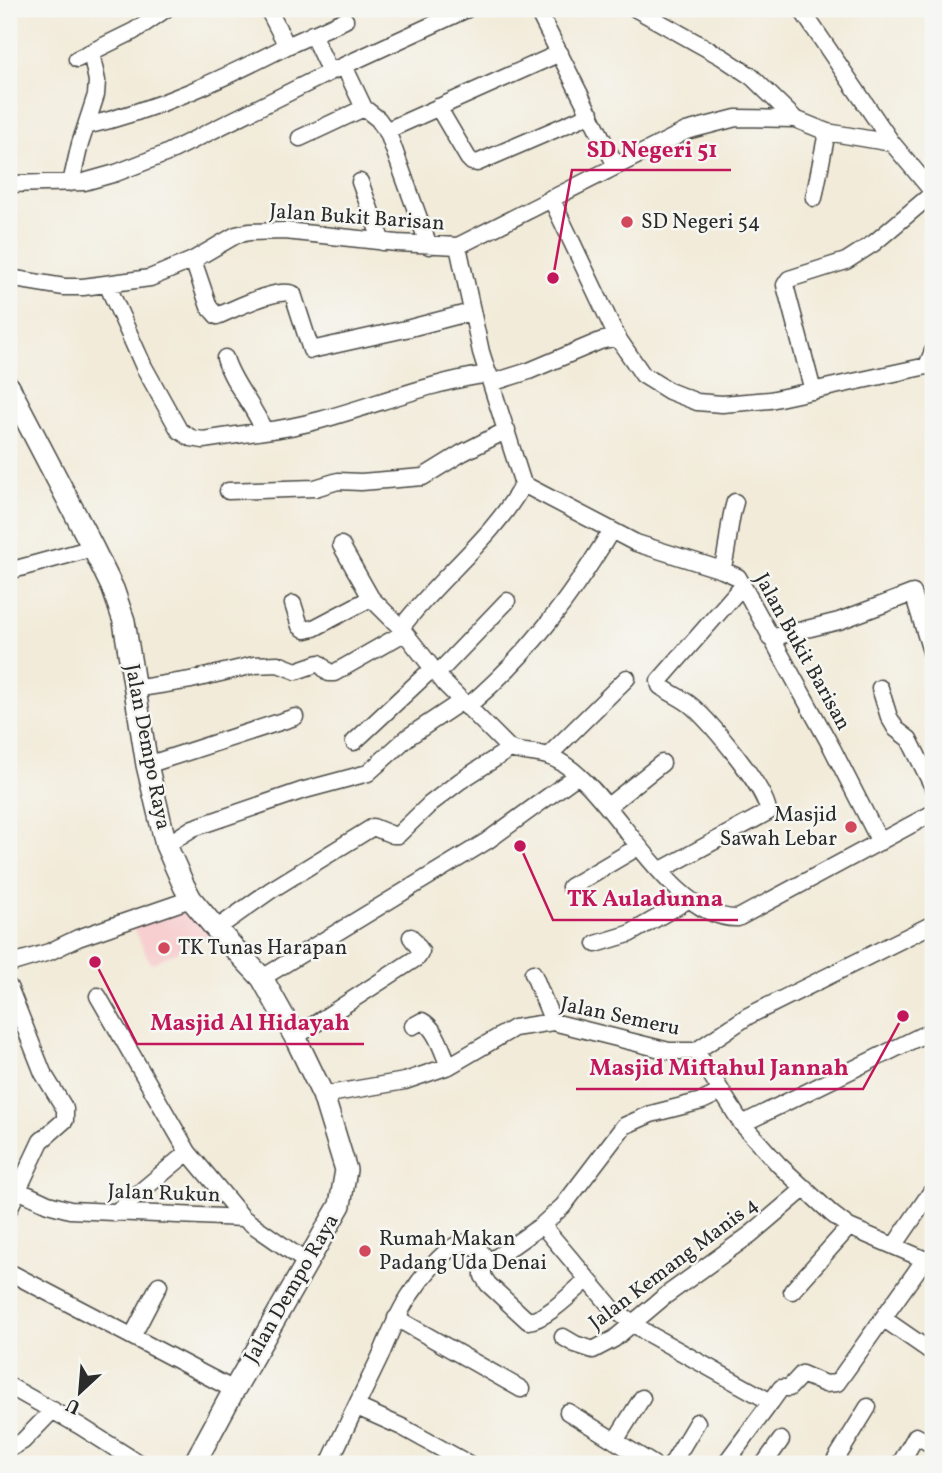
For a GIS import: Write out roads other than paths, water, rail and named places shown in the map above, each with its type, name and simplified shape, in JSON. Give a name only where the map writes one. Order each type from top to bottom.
[{"type":"main road","name":"Jalan Dempo Raya","points":[[9,387],[93,548],[113,589],[124,621],[147,765],[166,845],[191,899],[262,978],[295,1037],[323,1095],[345,1170],[340,1205],[194,1464]]},
{"type":"street","points":[[71,183],[97,91],[84,56],[134,32],[166,9]]},
{"type":"street","points":[[268,9],[287,46]]},
{"type":"street","points":[[9,184],[71,183],[99,179],[151,160],[467,9]]},
{"type":"street","points":[[537,9],[616,166]]},
{"type":"street","points":[[636,9],[752,77],[795,119]]},
{"type":"street","points":[[802,9],[892,143],[933,192],[874,243],[846,261],[789,279],[785,285],[814,391]]},
{"type":"street","points":[[86,126],[136,113],[209,85],[345,20]]},
{"type":"street","points":[[312,34],[364,108],[378,119],[388,133],[429,246]]},
{"type":"street","points":[[388,133],[390,129],[560,52]]},
{"type":"street","points":[[438,107],[468,158],[477,163],[591,114]]},
{"type":"street","points":[[300,138],[364,108]]},
{"type":"street","name":"Jalan Bukit Barisan","points":[[9,278],[64,287],[150,278],[193,260],[236,235],[249,232],[285,231],[382,242],[458,246],[675,136],[736,118],[795,119],[827,132],[892,143]]},
{"type":"street","points":[[814,198],[827,132]]},
{"type":"street","points":[[360,181],[382,242]]},
{"type":"street","points":[[551,198],[617,337],[643,375],[669,391],[697,402],[722,404],[770,400],[927,366],[933,351]]},
{"type":"street","points":[[134,689],[191,680],[254,665],[282,666],[296,671],[319,663],[329,673],[334,673],[403,630],[417,606],[483,537],[523,484],[471,312],[458,246]]},
{"type":"street","points":[[193,260],[209,307],[217,316],[275,293],[287,291],[293,294],[312,350],[471,312]]},
{"type":"street","points":[[107,284],[144,367],[179,430],[191,438],[203,440],[278,430],[455,379],[490,378],[529,371],[600,341],[617,337]]},
{"type":"street","points":[[225,358],[241,391],[256,411],[264,431]]},
{"type":"street","points":[[228,491],[315,488],[338,481],[423,477],[507,430]]},
{"type":"street","name":"Jalan Bukit Barisan","points":[[523,484],[636,543],[738,577],[880,842]]},
{"type":"street","points":[[722,570],[728,551],[730,518],[735,502]]},
{"type":"street","points":[[166,845],[193,828],[301,791],[368,773],[408,737],[464,704],[501,678],[561,610],[611,531]]},
{"type":"street","points":[[341,545],[371,598],[403,630],[464,704],[510,749],[548,756],[578,775],[607,806],[638,847],[688,900],[714,915],[723,919],[738,918],[933,813]]},
{"type":"street","points":[[9,571],[93,548]]},
{"type":"street","points":[[661,870],[768,812],[768,806],[757,786],[724,742],[691,705],[660,687],[659,681],[743,585]]},
{"type":"street","points":[[770,638],[839,621],[913,593],[933,658]]},
{"type":"street","points":[[293,604],[300,626],[306,630],[371,598]]},
{"type":"street","points":[[354,742],[435,671],[507,601]]},
{"type":"street","points":[[548,756],[627,678]]},
{"type":"street","points":[[880,688],[889,717],[896,729],[909,740],[933,787]]},
{"type":"street","points":[[147,765],[295,717]]},
{"type":"street","points":[[216,929],[271,890],[373,827],[398,835],[430,804],[510,749]]},
{"type":"street","points":[[607,806],[662,763]]},
{"type":"street","points":[[262,978],[486,841],[578,775]]},
{"type":"street","points":[[570,887],[638,847]]},
{"type":"street","points":[[9,964],[49,952],[78,938],[191,899]]},
{"type":"street","points":[[596,944],[629,934],[688,900]]},
{"type":"street","name":"Jalan Semeru","points":[[323,1095],[405,1082],[449,1066],[524,1025],[553,1022],[669,1051],[696,1051],[748,1016],[933,924]]},
{"type":"street","points":[[295,1037],[418,957],[421,951],[411,937]]},
{"type":"street","points":[[533,973],[553,1022]]},
{"type":"street","points":[[9,987],[43,1073],[65,1109],[65,1120],[41,1141],[13,1189],[9,1209]]},
{"type":"street","points":[[97,996],[188,1152],[243,1218]]},
{"type":"street","points":[[413,1026],[422,1021],[426,1022],[435,1034],[449,1066]]},
{"type":"street","points":[[742,1124],[933,1030]]},
{"type":"street","points":[[696,1051],[742,1124],[779,1165],[832,1214],[849,1227],[929,1261],[837,1382],[825,1384],[808,1374],[802,1374],[789,1388],[781,1388],[725,1464]]},
{"type":"street","points":[[588,1279],[549,1312],[528,1321],[486,1281],[483,1273],[488,1261],[542,1225],[563,1206],[624,1126],[651,1114],[702,1101],[721,1092]]},
{"type":"street","points":[[115,1213],[188,1152]]},
{"type":"street","name":"Jalan Kemang Manis 4","points":[[563,1337],[593,1350],[614,1339],[665,1296],[751,1234],[805,1188]]},
{"type":"street","name":"Jalan Rukun","points":[[13,1189],[70,1210],[243,1218],[308,1263]]},
{"type":"street","points":[[894,1246],[931,1192]]},
{"type":"street","points":[[542,1225],[612,1308],[670,1346],[771,1402]]},
{"type":"street","points":[[792,1291],[849,1227]]},
{"type":"street","points":[[334,1462],[396,1318],[419,1282],[453,1246],[470,1244],[488,1261]]},
{"type":"street","points":[[9,1272],[234,1390]]},
{"type":"street","points":[[133,1335],[159,1285]]},
{"type":"street","points":[[396,1318],[521,1389]]},
{"type":"street","points":[[884,1319],[933,1353]]},
{"type":"street","points":[[9,1386],[53,1409],[140,1464]]},
{"type":"street","points":[[615,1441],[642,1398]]},
{"type":"street","points":[[357,1407],[402,1427],[469,1464]]},
{"type":"street","points":[[833,1464],[868,1407]]},
{"type":"street","points":[[9,1449],[23,1441],[53,1409]]},
{"type":"street","points":[[568,1412],[615,1441],[633,1460],[653,1464]]},
{"type":"street","points":[[673,1464],[697,1422]]},
{"type":"street","points":[[900,1464],[916,1436],[933,1443]]},
{"type":"street","points":[[764,1464],[781,1440]]},
{"type":"place","name":"SD Negeri 54","points":[[627,222]]},
{"type":"place","name":"SD Negeri 51","points":[[553,278]]},
{"type":"place","name":"Masjid Sawah Lebar","points":[[851,827]]},
{"type":"place","name":"TK Auladunna","points":[[520,846]]},
{"type":"place","name":"TK Tunas Harapan","points":[[164,948]]},
{"type":"place","name":"Masjid Al Hidayah","points":[[95,962]]},
{"type":"place","name":"Masjid Miftahul Jannah","points":[[903,1016]]},
{"type":"place","name":"Rumah Makan Padang Uda Denai","points":[[365,1251]]}]
